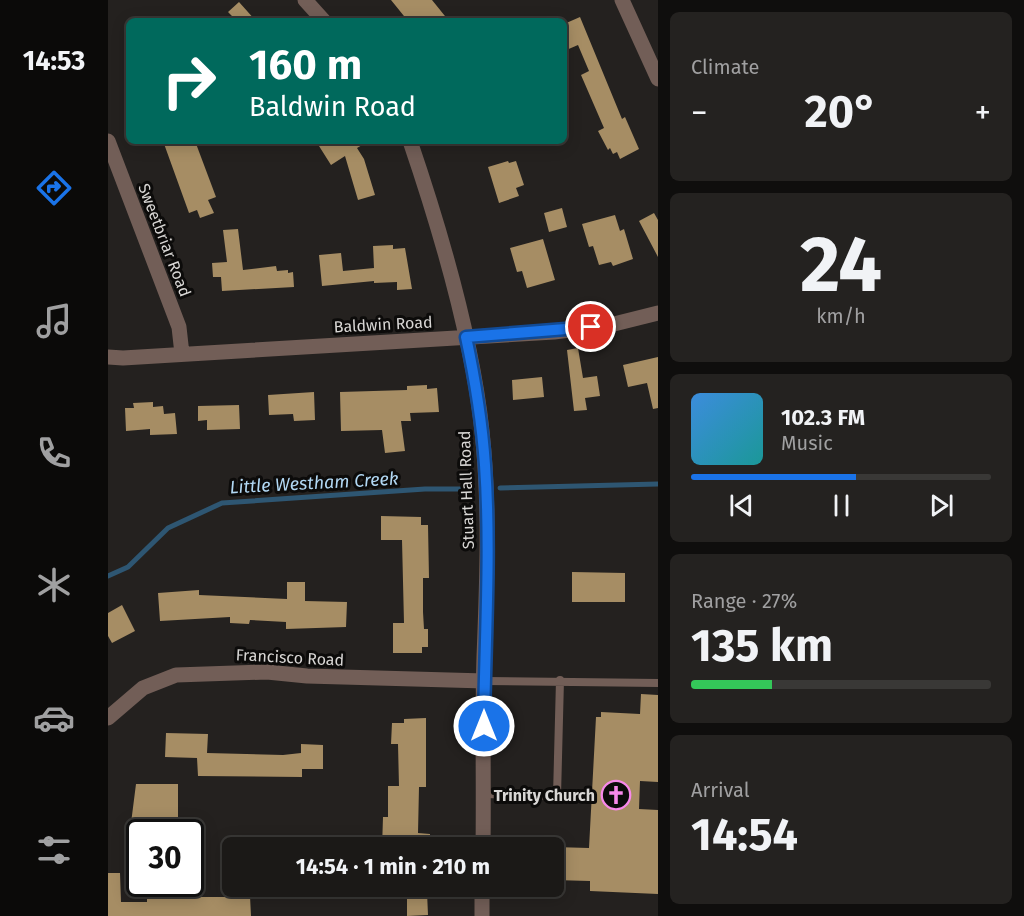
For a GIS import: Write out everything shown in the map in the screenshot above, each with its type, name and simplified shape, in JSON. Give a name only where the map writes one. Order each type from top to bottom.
[{"type":"street","points":[[304,0],[321,18]]},
{"type":"street","points":[[622,0],[658,80]]},
{"type":"street","name":"Sweetbriar Road","points":[[108,141],[179,327],[182,354]]},
{"type":"street","name":"Stuart Hall Road","points":[[411,144],[466,337],[477,396],[486,467],[487,609],[483,837]]},
{"type":"street","name":"Baldwin Road","points":[[108,357],[466,337],[610,325],[658,313]]},
{"type":"street","name":"Francisco Road","points":[[108,718],[143,688],[176,675],[267,672],[307,676],[485,681]]},
{"type":"street","points":[[482,916],[483,897]]},
{"type":"lane","points":[[485,681],[560,680],[658,683]]},
{"type":"lane","points":[[484,794],[557,796],[560,680]]},
{"type":"building","points":[[391,0],[432,0],[447,18],[406,18]]},
{"type":"building","points":[[239,2],[253,18],[234,18],[228,12]]},
{"type":"building","points":[[580,17],[622,119],[625,117],[639,149],[620,159],[617,152],[613,154],[610,148],[608,150],[598,131],[604,128],[581,75],[589,71],[578,45],[567,50],[567,23]]},
{"type":"building","points":[[164,144],[196,144],[216,197],[208,200],[214,213],[200,218],[197,210],[189,213]]},
{"type":"building","points":[[322,144],[364,144],[357,148],[364,159],[375,195],[358,200],[345,156],[331,165],[319,146]]},
{"type":"building","points":[[508,161],[509,163],[516,161],[524,185],[516,188],[519,196],[499,203],[488,167]]},
{"type":"building","points":[[562,208],[567,227],[549,232],[544,213]]},
{"type":"building","points":[[654,213],[658,220],[658,257],[639,221]]},
{"type":"building","points":[[615,215],[620,231],[624,229],[633,259],[613,266],[611,262],[599,265],[593,246],[589,247],[582,224]]},
{"type":"building","points":[[238,229],[243,270],[276,266],[277,271],[288,270],[288,273],[293,272],[294,287],[222,291],[221,277],[213,277],[212,263],[227,262],[223,230]]},
{"type":"building","points":[[543,239],[555,280],[527,288],[522,271],[517,272],[510,248]]},
{"type":"building","points":[[393,245],[393,249],[405,248],[412,289],[397,290],[397,282],[374,283],[374,281],[322,286],[319,255],[341,253],[343,271],[374,268],[373,246]]},
{"type":"building","points":[[578,348],[583,378],[597,376],[600,396],[585,398],[587,410],[574,411],[567,350]]},
{"type":"building","points":[[658,357],[658,408],[653,409],[647,383],[628,387],[623,365]]},
{"type":"building","points":[[542,377],[544,397],[513,400],[512,380]]},
{"type":"building","points":[[427,385],[427,389],[437,388],[439,412],[410,413],[411,421],[401,421],[405,451],[385,453],[382,430],[341,431],[340,392],[407,390],[407,386]]},
{"type":"building","points":[[314,392],[315,420],[294,421],[293,414],[269,415],[268,395]]},
{"type":"building","points":[[153,402],[153,407],[163,406],[164,414],[175,413],[177,434],[150,435],[150,429],[126,431],[125,408],[134,408],[133,403]]},
{"type":"building","points":[[239,405],[240,429],[207,430],[207,420],[198,421],[198,406]]},
{"type":"building","points":[[381,516],[421,517],[421,525],[428,525],[429,578],[423,578],[423,612],[424,629],[428,629],[428,647],[422,647],[422,653],[393,653],[393,623],[404,623],[402,540],[381,540]]},
{"type":"building","points":[[572,572],[625,573],[625,602],[572,602]]},
{"type":"building","points":[[287,582],[305,582],[305,601],[347,602],[346,627],[286,629],[286,622],[250,620],[249,624],[230,623],[230,617],[160,621],[158,593],[199,590],[199,595],[287,599]]},
{"type":"building","points":[[122,605],[135,631],[112,643],[108,636],[108,613]]},
{"type":"building","name":"Trinity Church","points":[[641,694],[658,695],[658,782],[640,781],[639,809],[658,810],[658,894],[590,891],[590,881],[564,880],[564,847],[589,848],[596,717],[601,717],[601,712],[640,714]]},
{"type":"building","points":[[426,718],[426,787],[419,787],[418,833],[430,834],[430,837],[382,837],[383,817],[388,817],[388,786],[399,786],[398,744],[391,744],[392,723],[404,723],[404,719]]},
{"type":"building","points":[[166,733],[208,734],[207,753],[283,755],[301,753],[301,744],[323,745],[323,769],[302,769],[302,777],[198,776],[197,758],[165,757]]},
{"type":"building","points":[[136,784],[178,784],[178,819],[132,819]]},
{"type":"building","points":[[108,873],[120,873],[121,902],[147,902],[147,897],[250,897],[251,916],[108,916]]},
{"type":"building","points":[[407,897],[427,897],[428,915],[407,916]]},
{"type":"waterway","name":"Little Westham Creek","points":[[500,488],[658,484]]},
{"type":"waterway","name":"Little Westham Creek","points":[[108,576],[128,567],[168,528],[222,503],[425,489],[472,489]]},
{"type":"place","name":"Trinity Church","points":[[616,795]]},
{"type":"route","points":[[484,726],[487,609],[486,467],[474,374],[466,337],[554,332],[591,327]]}]
